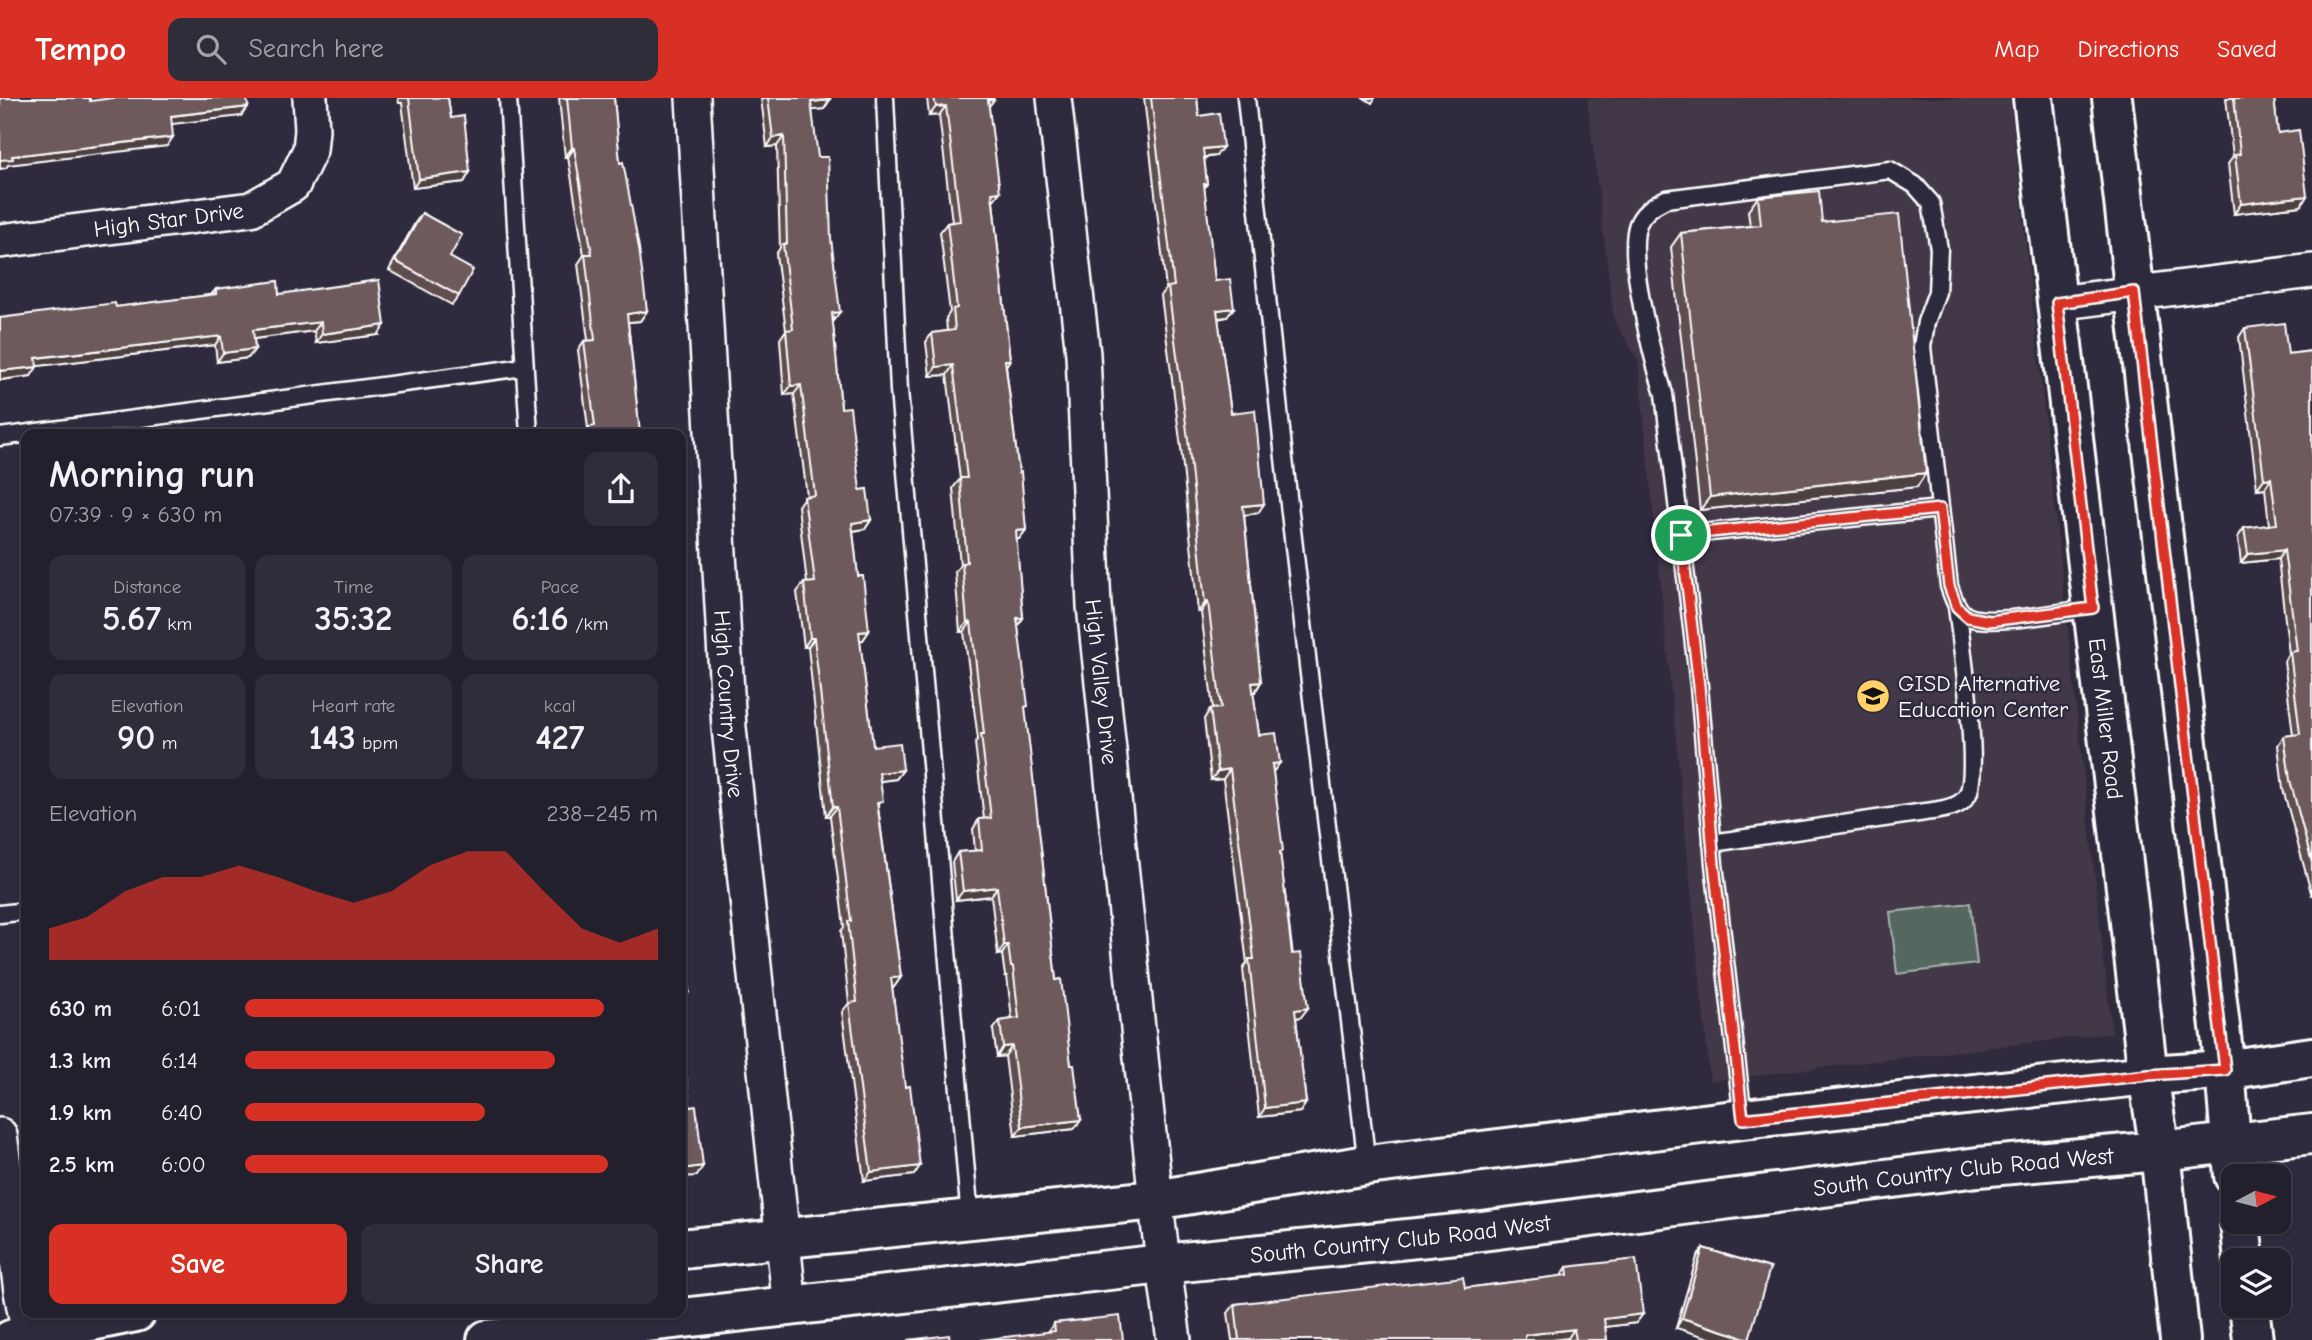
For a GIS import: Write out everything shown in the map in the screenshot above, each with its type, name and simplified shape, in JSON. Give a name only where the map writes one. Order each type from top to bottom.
[{"type":"street","name":"High Star Drive","points":[[0,242],[251,209],[293,185],[310,149],[310,98]]},
{"type":"street","name":"High Country Drive","points":[[693,98],[729,727],[790,1308]]},
{"type":"street","name":"High Valley Drive","points":[[1054,98],[1083,354],[1094,606],[1155,1200],[1174,1340]]},
{"type":"street","name":"East Miller Road","points":[[2033,98],[2148,1075],[2160,1151],[2180,1340]]},
{"type":"street","points":[[2112,98],[2225,1070],[2232,1159]]},
{"type":"street","points":[[2057,303],[2312,271]]},
{"type":"street","points":[[686,1248],[1155,1200],[1367,1165],[1743,1119],[2148,1075],[2225,1070],[2312,1057]]},
{"type":"street","name":"South Country Club Road West","points":[[486,1340],[790,1308],[1163,1264],[1466,1234],[1978,1167],[2160,1151],[2232,1159],[2312,1134]]},
{"type":"street","points":[[0,1135],[23,1338],[110,1318]]},
{"type":"street","points":[[2250,1318],[2253,1340]]},
{"type":"lane","points":[[508,98],[529,429]]},
{"type":"lane","points":[[886,98],[899,390],[970,1219]]},
{"type":"lane","points":[[1245,98],[1272,324],[1288,496],[1367,1165]]},
{"type":"lane","points":[[1712,843],[1925,812],[1952,807],[1967,797],[1971,780],[1971,753],[1957,607],[1949,586],[1922,347],[1926,323],[1937,292],[1939,249],[1931,203],[1915,185],[1890,170],[1666,199],[1652,206],[1638,222],[1633,247],[1653,356],[1664,394],[1699,686],[1712,843],[1743,1119]]},
{"type":"lane","points":[[60,429],[524,367]]},
{"type":"lane","points":[[0,437],[21,434]]},
{"type":"lane","points":[[1681,535],[1940,509]]},
{"type":"lane","points":[[1957,607],[1968,617],[1989,621],[2093,608]]},
{"type":"lane","points":[[0,914],[21,912]]},
{"type":"shaded area","name":"GISD Alternative Education Center","points":[[1587,98],[2010,98],[2112,1033],[1710,1081],[1638,359],[1614,321]]},
{"type":"green space","points":[[1970,903],[1977,964],[1897,974],[1890,912]]},
{"type":"building","points":[[0,98],[90,98],[90,101],[112,98],[247,98],[248,107],[171,116],[173,137],[12,156],[13,159],[0,160]]},
{"type":"building","points":[[409,98],[448,98],[451,118],[464,116],[470,172],[419,179]]},
{"type":"building","points":[[567,98],[614,98],[620,163],[623,162],[639,248],[647,311],[627,314],[639,429],[589,429],[595,426],[584,341],[595,340],[585,254],[592,254],[572,148]]},
{"type":"building","points":[[768,98],[830,98],[811,102],[818,157],[828,157],[831,238],[840,312],[832,313],[841,408],[850,407],[860,490],[867,489],[871,520],[852,523],[858,576],[863,576],[869,631],[859,632],[873,746],[900,743],[903,770],[879,773],[883,801],[877,802],[901,977],[891,978],[905,1087],[910,1086],[920,1166],[871,1172],[849,1003],[857,1002],[848,921],[851,921],[837,807],[833,807],[814,638],[810,638],[804,583],[815,582],[804,497],[815,495],[801,385],[791,386],[786,330],[793,329],[783,244],[787,244],[784,136],[773,138]]},
{"type":"building","points":[[934,98],[994,100],[988,100],[1000,192],[992,193],[1010,360],[1005,360],[1019,473],[1021,472],[1026,530],[1016,531],[1023,618],[1017,618],[1056,980],[1061,979],[1071,1065],[1074,1065],[1081,1120],[1022,1127],[1012,1046],[1003,1047],[1000,1021],[1019,1018],[1013,967],[1008,945],[1004,945],[997,887],[963,891],[958,852],[982,850],[979,819],[991,818],[981,734],[984,734],[971,622],[967,623],[962,563],[967,562],[960,478],[967,478],[953,365],[936,367],[932,333],[955,330],[953,309],[957,308],[947,223],[960,221],[946,106],[936,107]]},
{"type":"building","points":[[1151,98],[1197,98],[1199,116],[1219,113],[1223,147],[1203,149],[1207,184],[1204,184],[1215,281],[1230,279],[1234,308],[1217,310],[1231,413],[1255,410],[1264,504],[1243,506],[1261,682],[1252,683],[1259,735],[1276,733],[1280,763],[1272,764],[1283,851],[1280,852],[1292,954],[1301,953],[1308,1008],[1295,1010],[1306,1103],[1265,1108],[1249,959],[1254,959],[1230,769],[1218,771],[1210,709],[1221,708],[1208,602],[1205,603],[1188,439],[1168,287],[1174,286]]},
{"type":"building","points":[[2234,98],[2274,98],[2278,133],[2299,130],[2307,196],[2241,204],[2235,155],[2240,154]]},
{"type":"building","points":[[1819,191],[1822,222],[1899,214],[1926,473],[1710,497],[1681,233],[1761,225],[1758,197]]},
{"type":"building","points":[[422,213],[462,235],[450,257],[473,270],[459,296],[395,261]]},
{"type":"building","points":[[379,280],[385,325],[322,334],[321,322],[253,330],[255,349],[223,353],[221,336],[36,358],[37,367],[0,371],[0,318],[115,303],[116,307],[216,294],[216,289],[278,281],[279,294]]},
{"type":"building","points":[[2284,323],[2288,354],[2312,351],[2312,863],[2290,780],[2284,736],[2300,734],[2290,652],[2297,651],[2284,550],[2248,554],[2244,528],[2277,524],[2271,478],[2264,479],[2245,328]]},
{"type":"building","points":[[686,961],[689,992],[686,992]]},
{"type":"building","points":[[686,1075],[690,1107],[696,1106],[703,1166],[686,1168]]},
{"type":"building","points":[[1703,1248],[1770,1268],[1749,1339],[1682,1318]]},
{"type":"building","points":[[1636,1259],[1643,1314],[1604,1319],[1607,1340],[1576,1340],[1574,1329],[1525,1335],[1525,1340],[1239,1340],[1235,1304],[1463,1277],[1465,1288],[1568,1275],[1567,1267]]},
{"type":"building","points":[[1120,1316],[1123,1340],[981,1340],[1055,1331],[1054,1323]]},
{"type":"building","points":[[949,1335],[950,1340],[908,1340]]},
{"type":"place","name":"GISD Alternative Education Center","points":[[1873,696]]},
{"type":"route","points":[[2134,292],[2225,1070],[2148,1075],[1743,1119],[1681,535],[1940,509],[1949,586],[1957,607],[1968,617],[1989,621],[2093,608],[2057,303],[2134,292]]}]
